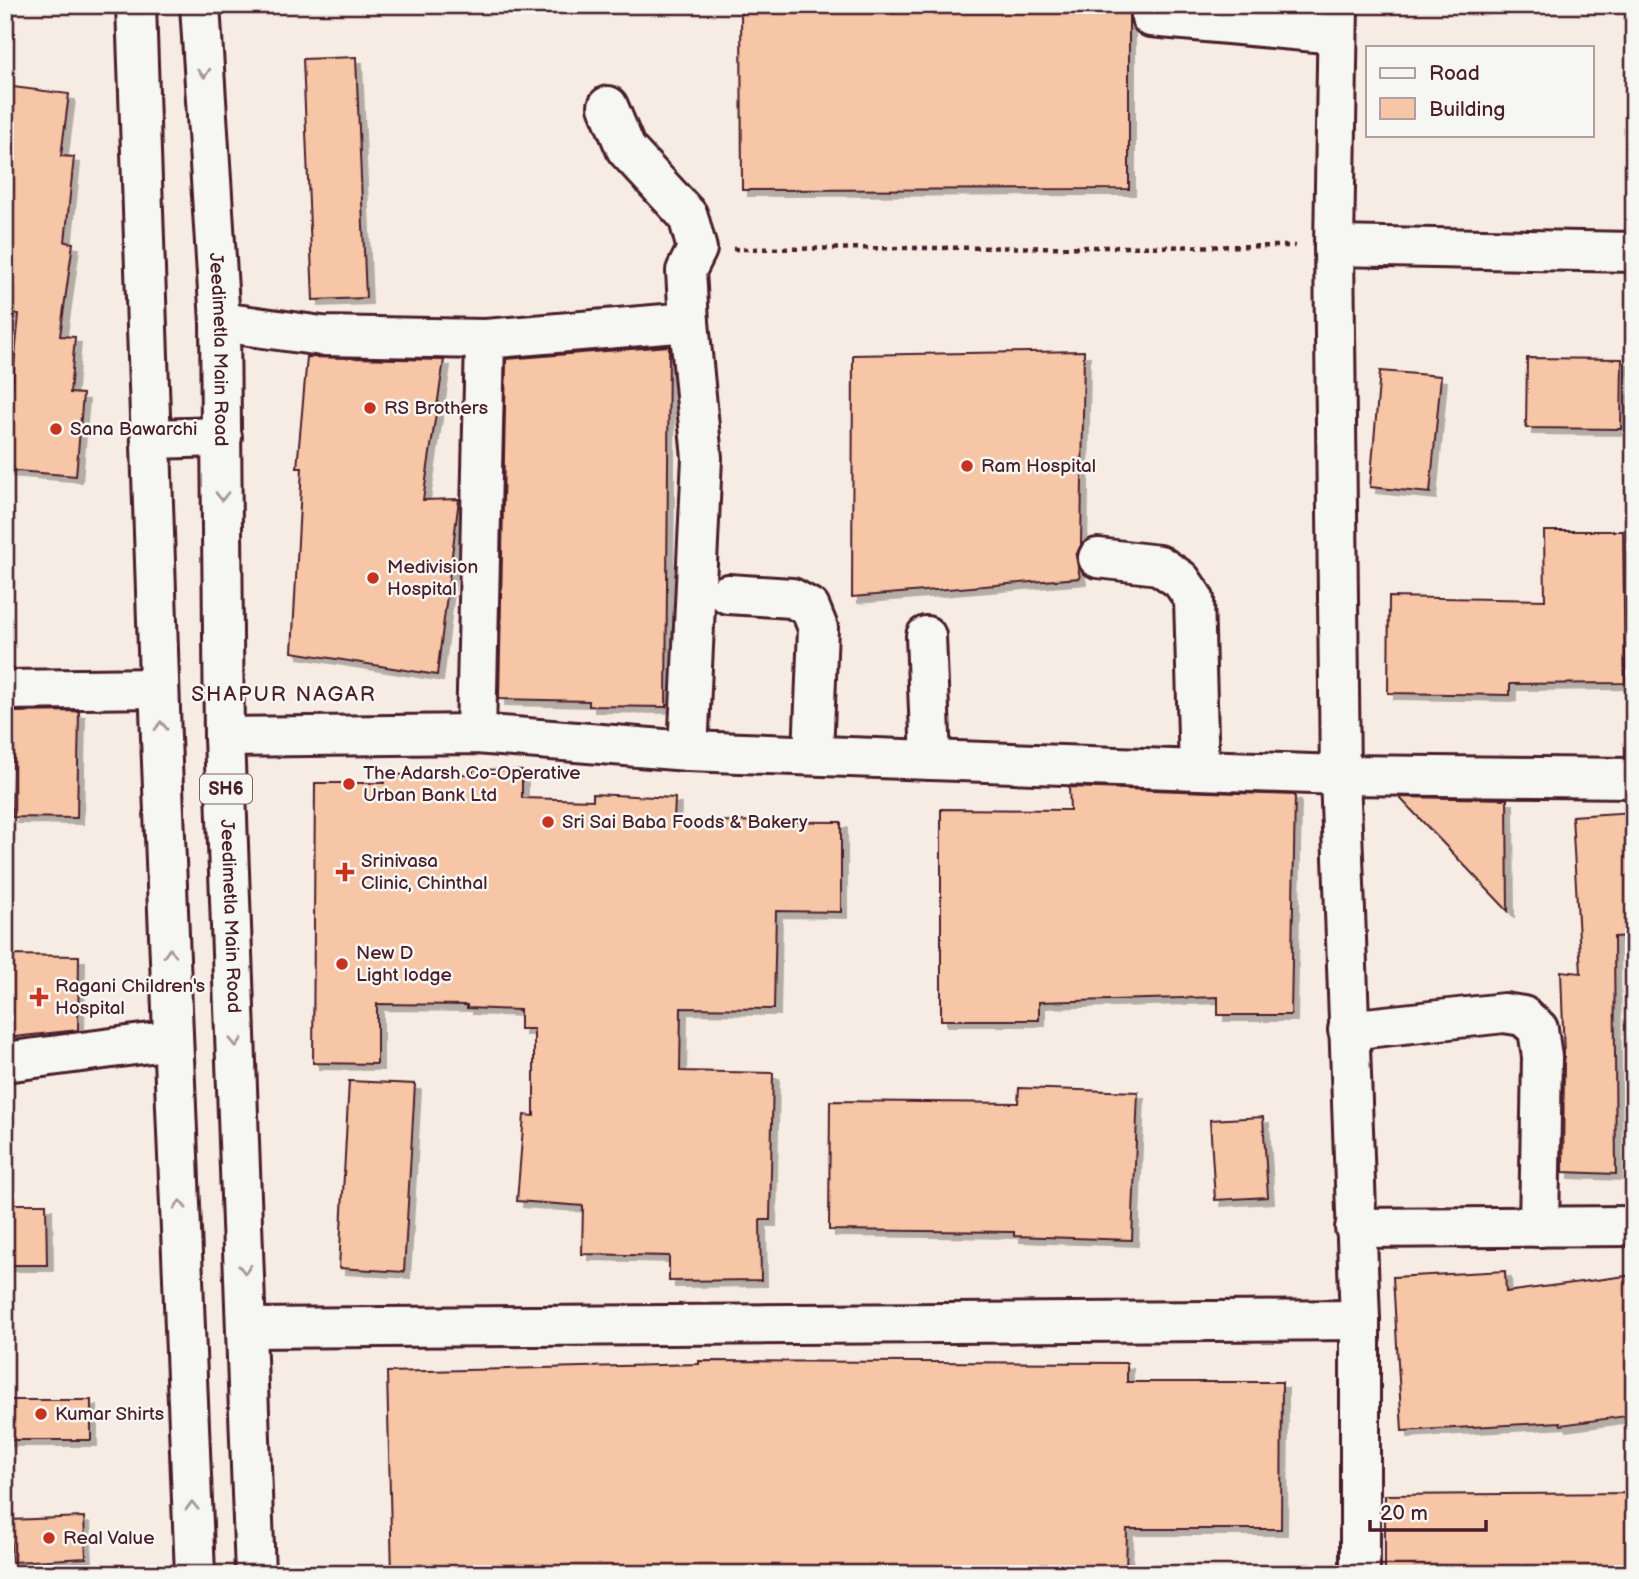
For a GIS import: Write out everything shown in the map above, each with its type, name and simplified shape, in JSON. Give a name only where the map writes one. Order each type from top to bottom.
[{"type":"street","points":[[136,5],[159,688],[195,1574]]},
{"type":"street","name":"Jeedimetla Main Road","points":[[200,5],[220,322],[224,737],[255,1574]]},
{"type":"street","points":[[1151,17],[1338,20],[1334,246],[1340,775],[1360,1320],[1360,1574]]},
{"type":"street","points":[[608,106],[626,149],[688,216],[697,249],[686,271],[702,458],[688,751]]},
{"type":"street","points":[[1334,246],[1634,252]]},
{"type":"street","points":[[220,322],[322,336],[485,339],[689,322]]},
{"type":"street","points":[[475,734],[485,339]]},
{"type":"street","points":[[151,439],[222,437]]},
{"type":"street","points":[[1098,558],[1159,565],[1181,580],[1194,599],[1199,770]]},
{"type":"street","points":[[728,594],[792,598],[810,608],[818,628],[813,755]]},
{"type":"street","points":[[926,636],[931,760]]},
{"type":"street","points":[[5,690],[159,688]]},
{"type":"street","points":[[224,737],[475,734],[688,751],[1340,775],[1634,778]]},
{"type":"street","points":[[1348,1030],[1504,1013],[1523,1016],[1538,1029],[1542,1057],[1539,1227]]},
{"type":"street","points":[[5,1062],[173,1040]]},
{"type":"street","points":[[1355,1228],[1634,1226]]},
{"type":"street","points":[[247,1328],[1360,1320]]},
{"type":"path","points":[[697,249],[1334,246]]},
{"type":"building","points":[[741,5],[1129,5],[1129,189],[742,190]]},
{"type":"building","points":[[356,57],[366,298],[313,300],[303,59]]},
{"type":"building","points":[[5,86],[69,94],[61,156],[74,157],[65,242],[73,243],[60,336],[75,337],[70,393],[83,394],[76,476],[5,470],[5,387],[12,388],[19,314],[5,312]]},
{"type":"building","points":[[669,346],[666,707],[589,706],[589,701],[499,699],[506,359]]},
{"type":"building","name":"Ram Hospital","points":[[1084,351],[1081,545],[1076,556],[1080,578],[852,597],[853,355]]},
{"type":"building","points":[[307,357],[444,360],[423,500],[459,499],[437,675],[292,652],[302,468],[297,468]]},
{"type":"building","points":[[1527,358],[1622,359],[1621,429],[1526,428]]},
{"type":"building","points":[[1380,371],[1441,376],[1430,493],[1370,487]]},
{"type":"building","points":[[1544,531],[1623,531],[1625,683],[1510,684],[1510,695],[1388,693],[1389,597],[1545,600]]},
{"type":"building","points":[[79,711],[77,818],[12,817],[14,712]]},
{"type":"building","points":[[473,769],[522,771],[522,798],[593,800],[593,794],[675,798],[674,821],[841,822],[841,912],[776,911],[774,1009],[681,1008],[680,1071],[773,1073],[770,1220],[760,1220],[761,1280],[669,1281],[669,1256],[582,1254],[583,1206],[517,1201],[524,1115],[534,1116],[534,1029],[520,1029],[520,1010],[467,1008],[467,1005],[377,1004],[377,1064],[313,1063],[315,783],[384,783],[384,775],[473,774]]},
{"type":"building","points":[[1069,787],[1295,795],[1291,1015],[1218,1015],[1218,997],[1039,1002],[1039,1020],[941,1020],[941,809],[1070,810]]},
{"type":"building","points":[[1399,797],[1507,799],[1508,911]]},
{"type":"building","points":[[1634,812],[1634,936],[1614,937],[1616,1174],[1563,1172],[1564,1057],[1561,971],[1581,973],[1572,816]]},
{"type":"building","points":[[5,955],[79,956],[78,1030],[5,1038]]},
{"type":"building","points":[[349,1081],[415,1084],[404,1272],[339,1268]]},
{"type":"building","points":[[1019,1088],[1138,1092],[1132,1240],[1014,1236],[1014,1232],[829,1230],[830,1101],[1018,1103]]},
{"type":"building","points":[[1263,1117],[1268,1197],[1215,1200],[1210,1120]]},
{"type":"building","points":[[5,1204],[46,1204],[47,1265],[5,1265]]},
{"type":"building","points":[[1505,1271],[1506,1292],[1634,1275],[1634,1415],[1561,1425],[1560,1422],[1402,1431],[1393,1277]]},
{"type":"building","points":[[699,1361],[1127,1363],[1127,1382],[1282,1382],[1281,1529],[1127,1529],[1126,1574],[392,1574],[387,1372],[699,1364]]},
{"type":"building","points":[[5,1400],[91,1400],[91,1440],[5,1440]]},
{"type":"building","points":[[1634,1493],[1634,1574],[1385,1574],[1385,1495]]},
{"type":"building","points":[[84,1517],[86,1558],[12,1562],[10,1520]]},
{"type":"place","name":"RS Brothers","points":[[370,408]]},
{"type":"place","name":"Sana Bawarchi","points":[[56,429]]},
{"type":"place","name":"Ram Hospital","points":[[967,466]]},
{"type":"place","name":"Medivision Hospital","points":[[373,578]]},
{"type":"place","name":"The Adarsh Co-Operative Urban Bank Ltd","points":[[349,784]]},
{"type":"place","name":"Sri Sai Baba Foods & Bakery","points":[[548,822]]},
{"type":"place","name":"Srinivasa Clinic, Chinthal","points":[[345,872]]},
{"type":"place","name":"New D Light lodge","points":[[342,964]]},
{"type":"place","name":"Ragani Children's Hospital","points":[[39,997]]},
{"type":"place","name":"Kumar Shirts","points":[[41,1414]]},
{"type":"place","name":"Real Value","points":[[49,1538]]},
{"type":"district","name":"SHAPUR NAGAR","points":[[284,694]]}]
